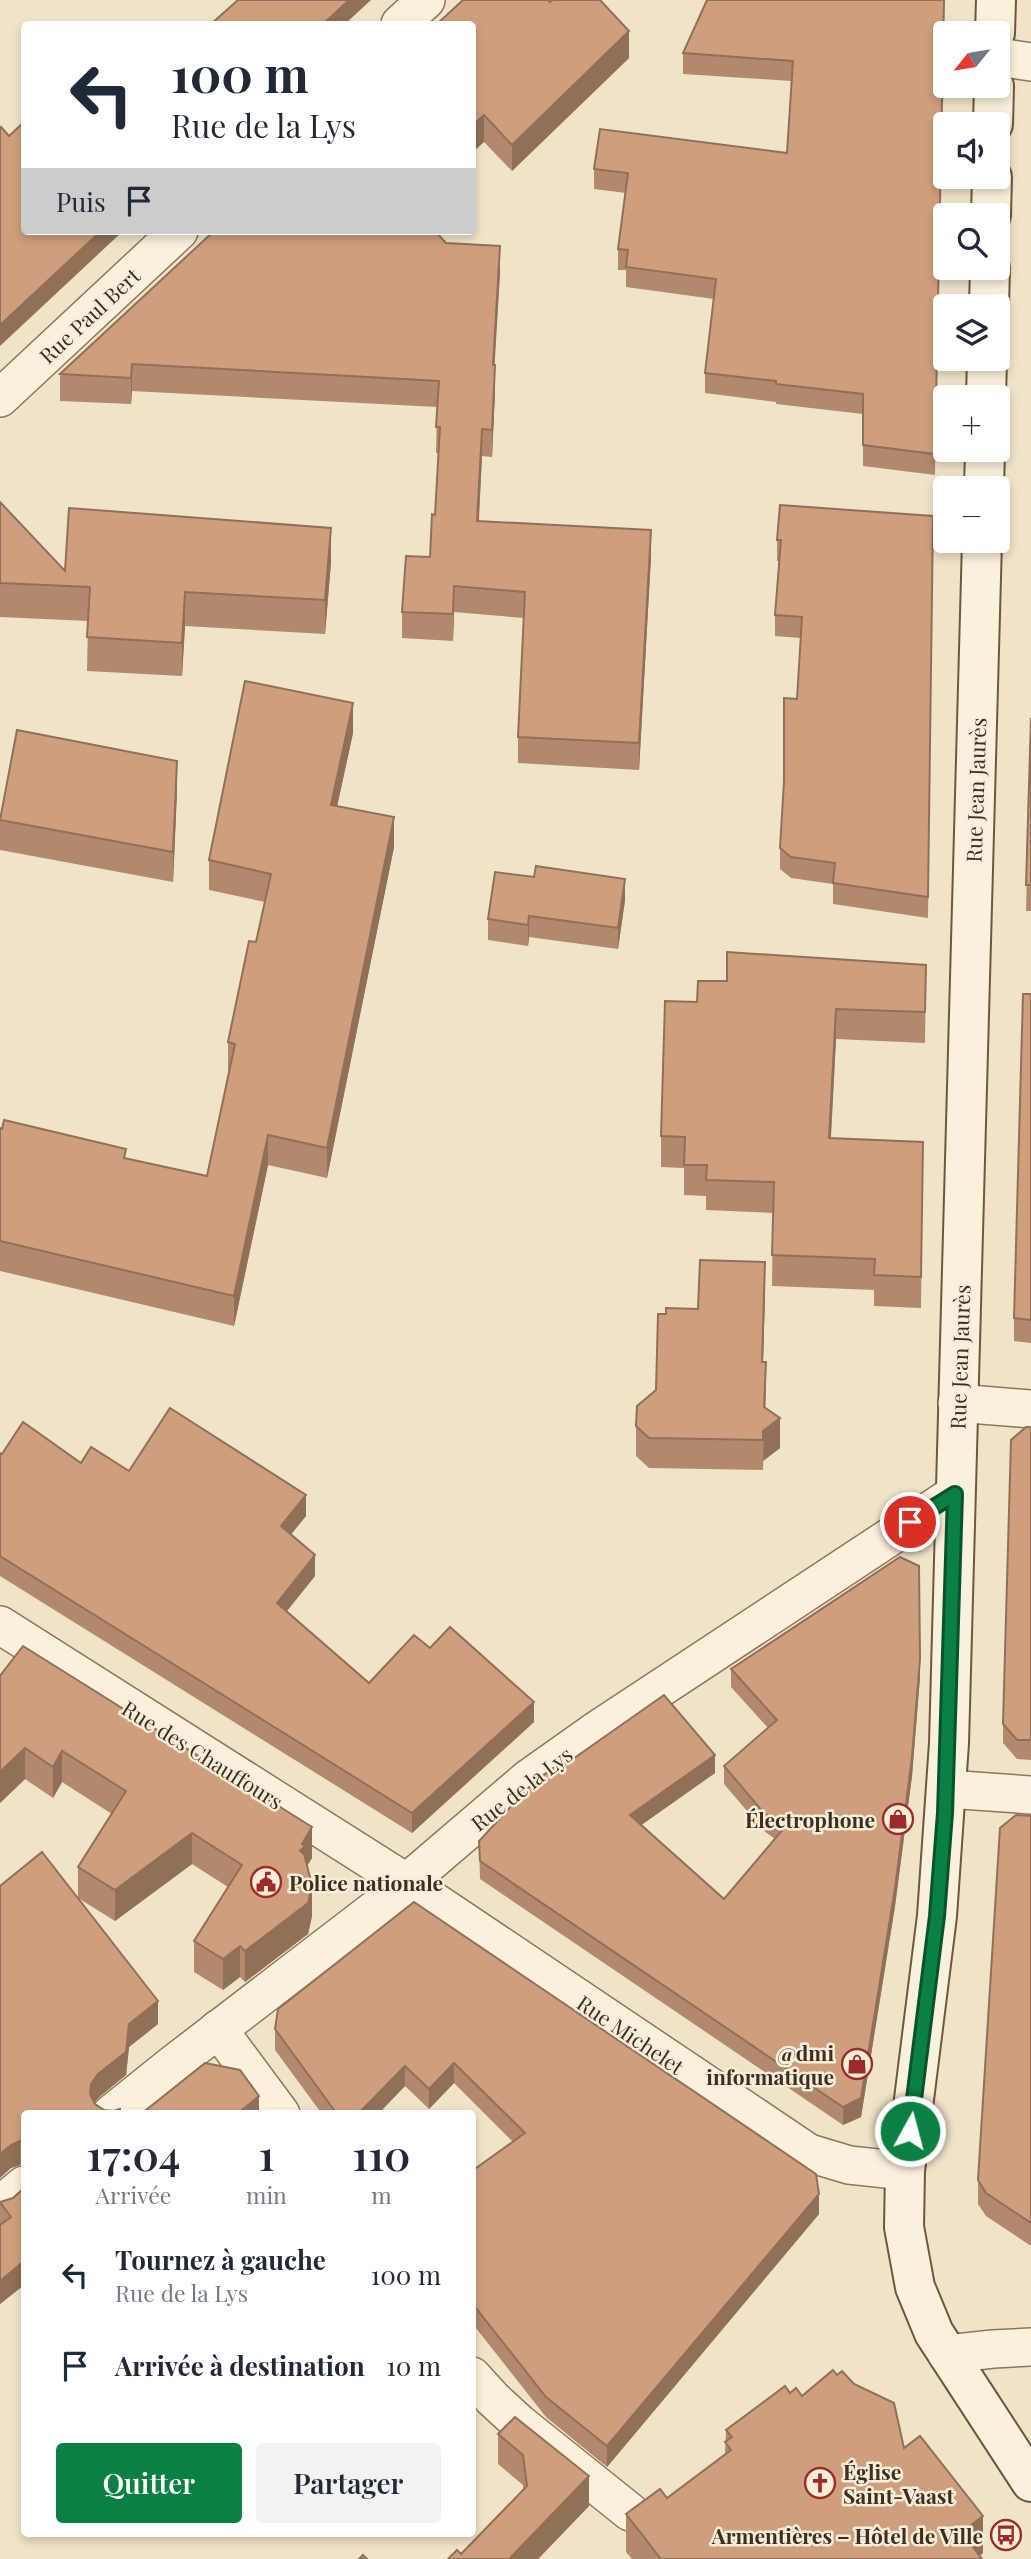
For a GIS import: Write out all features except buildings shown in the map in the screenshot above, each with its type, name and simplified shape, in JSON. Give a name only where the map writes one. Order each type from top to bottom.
[{"type":"main road","points":[[995,21],[996,0]]},
{"type":"main road","name":"Rue Jean Jaurès","points":[[982,553],[947,1789],[937,1916],[905,2171],[904,2227],[911,2272],[925,2313],[947,2354],[1031,2482]]},
{"type":"street","points":[[403,21],[426,0]]},
{"type":"street","points":[[1010,59],[1031,62]]},
{"type":"street","name":"Rue Paul Bert","points":[[0,398],[175,235]]},
{"type":"street","points":[[957,1403],[1031,1409]]},
{"type":"street","name":"Rue de la Lys","points":[[116,2110],[407,1883],[505,1797],[560,1755],[955,1494]]},
{"type":"street","name":"Rue des Chauffours","points":[[0,1625],[407,1883]]},
{"type":"street","points":[[947,1789],[1031,1795]]},
{"type":"street","name":"Rue Michelet","points":[[407,1883],[809,2152],[849,2165],[905,2171]]},
{"type":"street","points":[[218,2029],[278,2110]]},
{"type":"street","points":[[0,2205],[21,2188]]},
{"type":"street","points":[[947,2354],[993,2348],[1031,2347]]},
{"type":"street","points":[[476,2380],[519,2423],[630,2512]]},
{"type":"place","name":"Électrophone","points":[[898,1819]]},
{"type":"place","name":"Police nationale","points":[[266,1882]]},
{"type":"place","name":"@dmi informatique","points":[[857,2064]]},
{"type":"place","name":"Église Saint-Vaast","points":[[820,2483]]},
{"type":"place","name":"Armentières – Hôtel de Ville","points":[[1006,2535]]},
{"type":"route","points":[[910,1522],[955,1494],[945,1813],[932,1967],[910,2131]]}]
